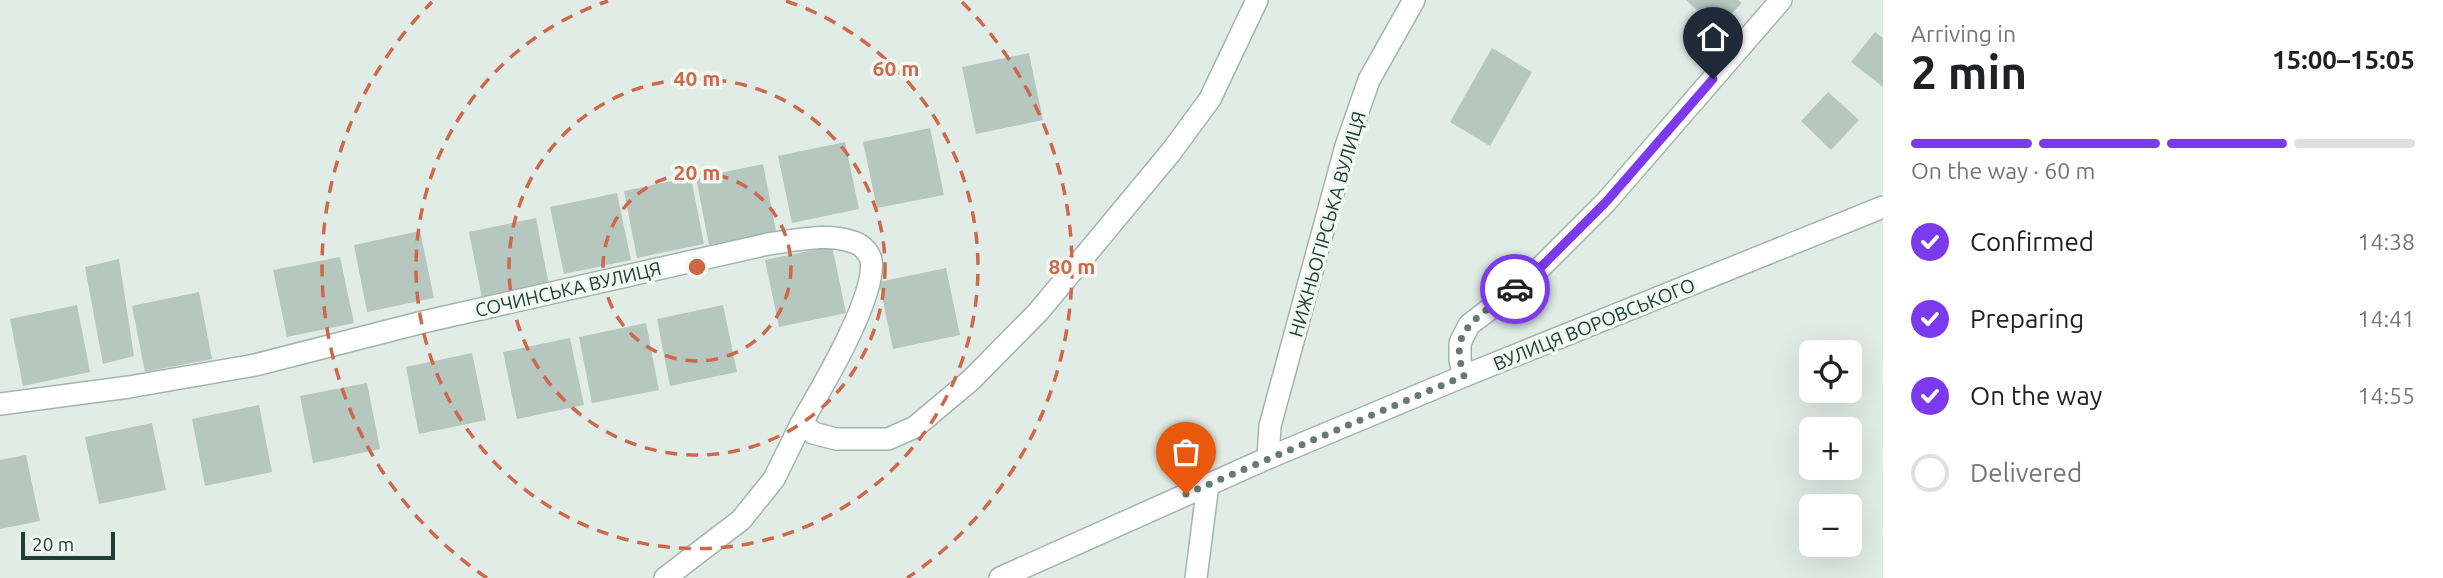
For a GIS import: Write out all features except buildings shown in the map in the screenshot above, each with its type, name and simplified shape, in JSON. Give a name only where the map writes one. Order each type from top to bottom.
[{"type":"street","points":[[802,422],[813,433],[836,439],[888,439],[915,426],[971,380],[1039,311],[1171,152],[1210,99],[1257,0]]},
{"type":"street","name":"НИЖНЬОГІРСЬКА ВУЛИЦЯ","points":[[1268,458],[1270,426],[1346,146],[1369,80],[1414,0]]},
{"type":"street","points":[[1464,376],[1460,343],[1469,325],[1530,278],[1606,202],[1781,0]]},
{"type":"street","name":"ВУЛИЦЯ ВОРОВСЬКОГО","points":[[1000,578],[1268,458],[1883,207]]},
{"type":"street","name":"СОЧИНСЬКА ВУЛИЦЯ","points":[[0,404],[129,387],[255,365],[423,322],[768,244],[811,238],[853,242],[864,248],[871,258],[871,276],[860,308],[774,479],[741,520],[665,578]]},
{"type":"street","points":[[1196,578],[1209,484]]},
{"type":"way so far","points":[[1186,494],[1464,376],[1460,343],[1469,325],[1515,289]]},
{"type":"route","points":[[1515,289],[1530,278],[1606,202],[1713,79]]}]
